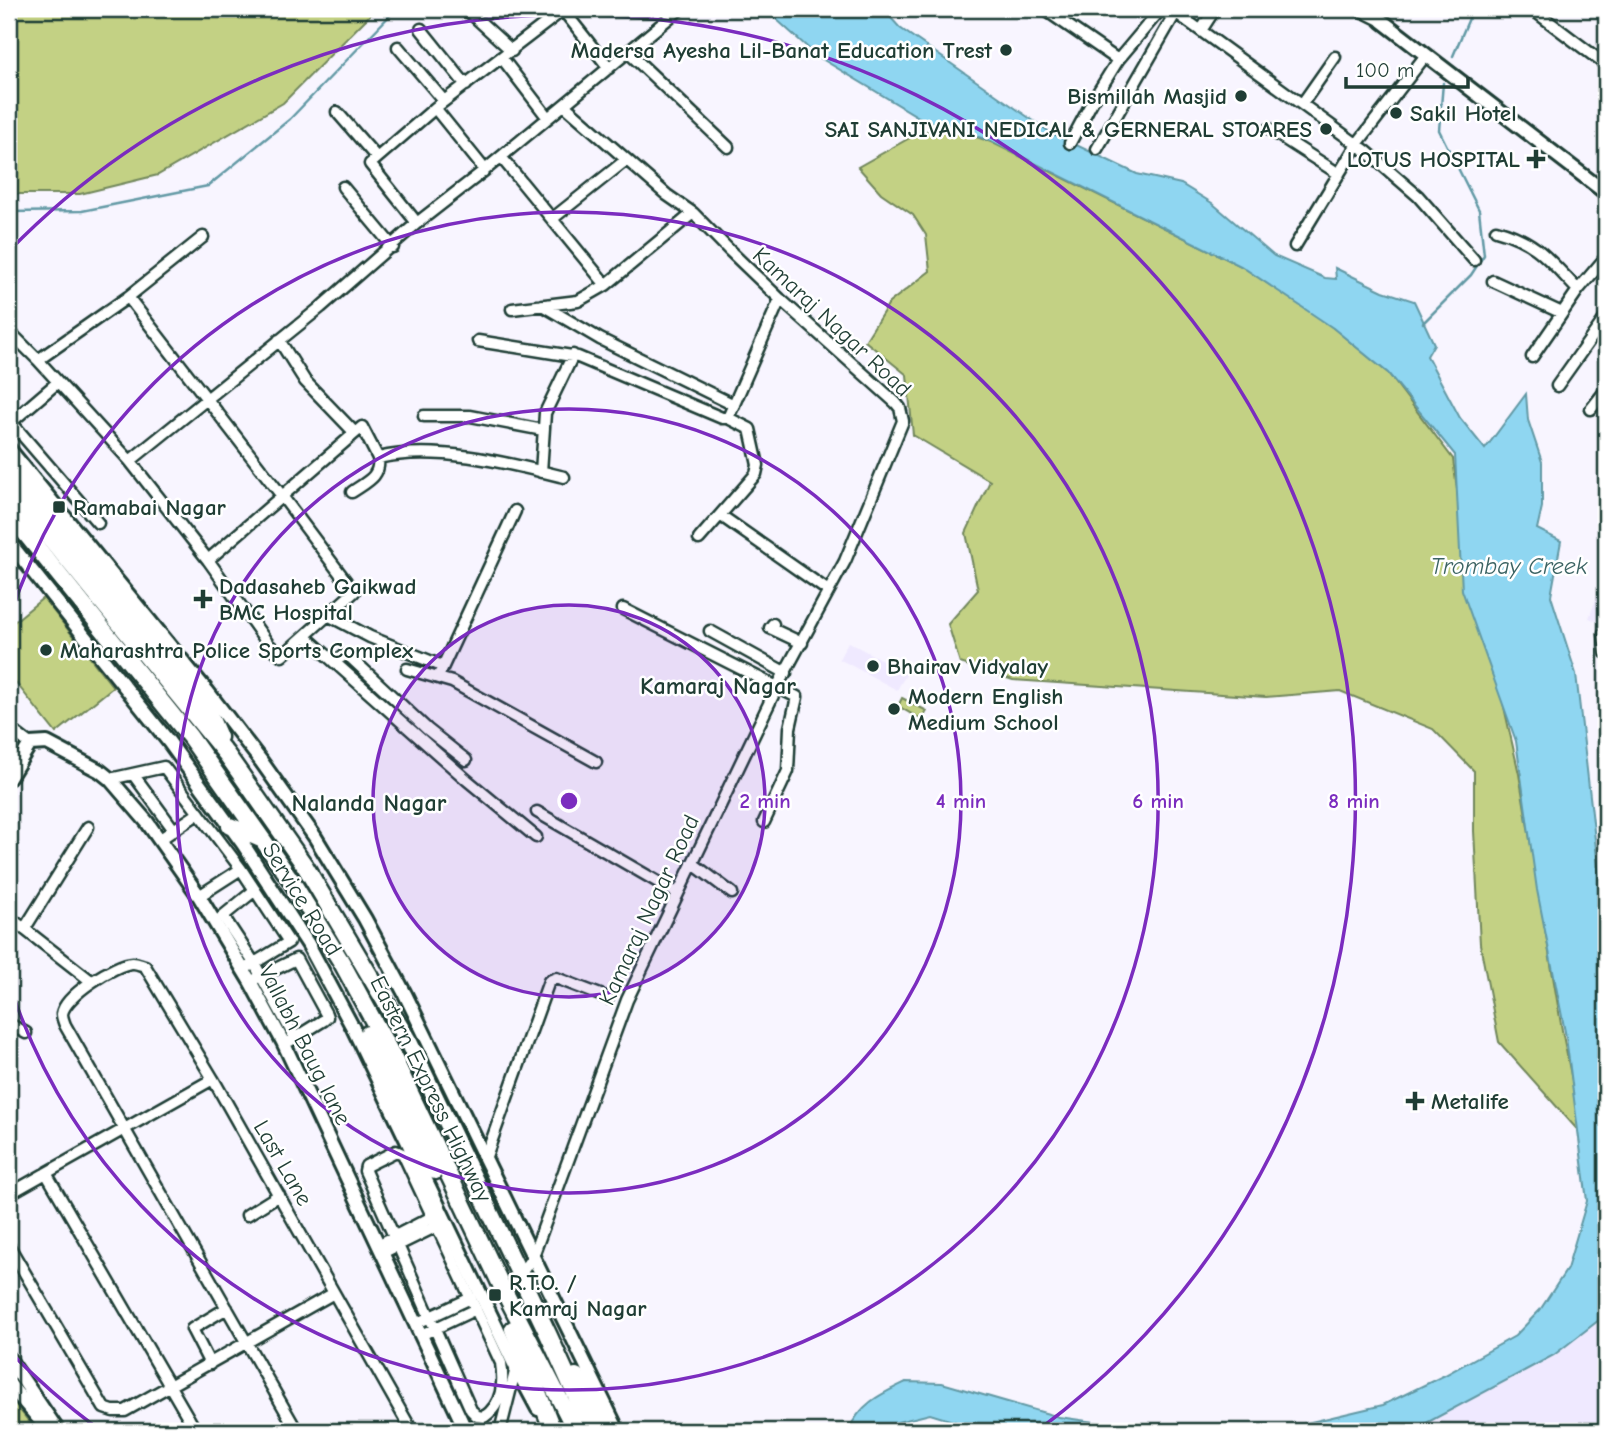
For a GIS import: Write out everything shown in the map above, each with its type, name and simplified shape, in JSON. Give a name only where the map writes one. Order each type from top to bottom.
[{"type":"highway","points":[[9,466],[207,710],[227,755]]},
{"type":"highway","points":[[9,488],[227,755]]},
{"type":"highway","points":[[9,513],[190,737],[221,781]]},
{"type":"highway","points":[[9,527],[176,734],[221,781]]},
{"type":"highway","name":"Eastern Express Highway","points":[[227,755],[305,866],[402,1030],[549,1336]]},
{"type":"highway","name":"Eastern Express Highway","points":[[221,781],[289,877],[342,962],[391,1055],[576,1431]]},
{"type":"highway","points":[[230,827],[263,840]]},
{"type":"highway","points":[[342,962],[354,1005],[515,1334],[552,1431]]},
{"type":"highway","points":[[549,1336],[592,1431]]},
{"type":"highway","points":[[549,1336],[592,1400],[606,1431]]},
{"type":"highway","points":[[532,1346],[562,1431]]},
{"type":"street","points":[[467,9],[512,51]]},
{"type":"street","points":[[130,461],[681,9]]},
{"type":"street","points":[[1044,9],[1118,60]]},
{"type":"street","points":[[1070,143],[1118,60],[1161,9]]},
{"type":"street","points":[[1202,29],[1215,9]]},
{"type":"street","points":[[1358,9],[1381,15],[1426,55],[1602,190],[1606,174]]},
{"type":"street","points":[[1381,15],[1388,9]]},
{"type":"street","points":[[1532,9],[1606,65]]},
{"type":"street","points":[[417,223],[370,164],[439,105],[563,10],[609,68]]},
{"type":"street","points":[[1097,149],[1174,10],[1357,145],[1418,196],[1474,260]]},
{"type":"street","points":[[421,29],[466,85]]},
{"type":"street","points":[[398,47],[485,170]]},
{"type":"street","points":[[628,52],[728,148]]},
{"type":"street","points":[[1295,246],[1357,145],[1426,55]]},
{"type":"street","points":[[1302,104],[1335,57]]},
{"type":"street","points":[[502,58],[548,118]]},
{"type":"street","name":"Kamaraj Nagar Road","points":[[520,1275],[533,1255],[627,1000],[777,687],[845,561],[903,421],[896,403],[780,299],[694,213],[667,195],[564,105]]},
{"type":"street","points":[[337,112],[377,158]]},
{"type":"street","points":[[1269,129],[1339,174]]},
{"type":"street","points":[[501,157],[606,285]]},
{"type":"street","points":[[552,219],[626,160]]},
{"type":"street","points":[[342,187],[393,247]]},
{"type":"street","points":[[512,309],[578,301],[606,285],[694,213]]},
{"type":"street","points":[[1496,230],[1530,242],[1578,290]]},
{"type":"street","points":[[38,360],[128,297],[203,237]]},
{"type":"street","points":[[1532,357],[1578,290],[1602,270],[1606,257]]},
{"type":"street","points":[[1493,281],[1562,313]]},
{"type":"street","points":[[9,331],[130,461],[208,560],[269,645],[282,656],[354,592],[128,297]]},
{"type":"street","points":[[728,418],[780,299]]},
{"type":"street","points":[[542,305],[600,339],[734,405]]},
{"type":"street","points":[[1557,386],[1606,317]]},
{"type":"street","points":[[279,340],[305,381],[355,433]]},
{"type":"street","points":[[478,341],[573,355],[750,429],[758,470],[754,478],[699,539]]},
{"type":"street","points":[[541,472],[547,407],[573,355]]},
{"type":"street","points":[[58,382],[10,423],[98,523]]},
{"type":"street","points":[[1591,409],[1606,391]]},
{"type":"street","points":[[424,416],[470,416],[543,430]]},
{"type":"street","points":[[208,560],[362,427],[378,458],[379,466],[377,474],[352,492]]},
{"type":"street","points":[[9,449],[207,691],[315,837],[365,919],[405,994],[618,1431]]},
{"type":"street","points":[[378,458],[398,453],[478,459],[564,477]]},
{"type":"street","points":[[440,672],[515,511]]},
{"type":"street","points":[[720,515],[827,590]]},
{"type":"street","name":"Service Road","points":[[9,542],[169,742],[308,944],[353,1028],[516,1368],[552,1431]]},
{"type":"street","points":[[623,609],[795,694],[798,701],[790,728],[788,771],[764,822]]},
{"type":"street","points":[[328,615],[440,672],[452,682],[596,762]]},
{"type":"street","points":[[773,624],[770,628],[802,643]]},
{"type":"street","points":[[710,631],[786,673]]},
{"type":"street","points":[[1604,633],[1606,653]]},
{"type":"street","points":[[305,636],[467,780],[536,837]]},
{"type":"street","points":[[334,662],[343,656],[349,656],[427,729],[466,760]]},
{"type":"street","points":[[407,669],[440,672]]},
{"type":"street","points":[[9,727],[30,744],[9,778]]},
{"type":"street","name":"Vallabh Baug lane","points":[[30,744],[47,743],[110,779],[159,840],[248,967],[290,1041],[350,1184],[466,1431]]},
{"type":"street","points":[[110,779],[164,767],[241,869],[255,890],[289,942],[248,967],[222,915],[255,890]]},
{"type":"street","points":[[133,774],[174,830]]},
{"type":"street","points":[[537,812],[677,893]]},
{"type":"street","points":[[159,840],[199,813]]},
{"type":"street","points":[[25,928],[88,827]]},
{"type":"street","points":[[692,863],[732,893]]},
{"type":"street","points":[[199,896],[241,869]]},
{"type":"street","points":[[9,917],[91,981],[66,1006],[62,1014],[65,1025],[297,1431]]},
{"type":"street","points":[[255,979],[294,959],[297,960],[327,1017],[290,1041]]},
{"type":"street","name":"Last Lane","points":[[91,981],[123,965],[133,963],[145,966],[213,1079],[412,1431]]},
{"type":"street","points":[[485,1158],[549,981],[556,978],[608,999]]},
{"type":"street","points":[[9,1024],[26,1033]]},
{"type":"street","points":[[9,1194],[213,1079]]},
{"type":"street","points":[[396,1152],[401,1153],[435,1222],[501,1363],[502,1391],[498,1403],[484,1417],[477,1416],[471,1410],[367,1176],[366,1166],[396,1152]]},
{"type":"street","points":[[46,1173],[196,1431]]},
{"type":"street","points":[[350,1184],[367,1176]]},
{"type":"street","points":[[247,1215],[279,1195]]},
{"type":"street","points":[[380,1249],[435,1222]]},
{"type":"street","points":[[9,1246],[104,1408],[114,1411],[125,1411],[170,1387],[334,1293]]},
{"type":"street","points":[[433,1323],[471,1298]]},
{"type":"street","points":[[210,1364],[192,1329],[227,1308]]},
{"type":"street","points":[[418,1330],[476,1309]]},
{"type":"street","points":[[9,1359],[58,1431]]},
{"type":"street","points":[[500,1431],[516,1368]]},
{"type":"street","points":[[10,1386],[48,1431]]},
{"type":"street","points":[[451,1401],[464,1395]]},
{"type":"shaded area","points":[[1606,572],[1606,625],[1589,618]]},
{"type":"shaded area","name":"Bhairav Vidyalay","points":[[848,642],[907,673],[897,690],[839,659]]},
{"type":"shaded area","points":[[1603,1317],[1606,1424],[1598,1431],[1406,1431],[1417,1428],[1554,1355]]},
{"type":"green space","points":[[9,9],[376,9],[283,103],[158,175],[80,194],[9,194]]},
{"type":"green space","points":[[922,131],[959,131],[991,142],[1241,266],[1326,322],[1388,373],[1453,459],[1470,590],[1502,698],[1519,774],[1562,1030],[1583,1136],[1499,1042],[1480,944],[1474,771],[1433,729],[1340,691],[1266,697],[1013,680],[960,663],[948,624],[978,590],[966,533],[990,481],[913,435],[907,375],[865,341],[889,303],[930,271],[926,235],[913,215],[881,193],[858,167]]},
{"type":"green space","name":"Maharashtra Police Sports Complex","points":[[43,598],[113,687],[56,733],[9,674],[9,626]]},
{"type":"green space","points":[[902,698],[927,711],[922,720],[898,706]]},
{"type":"green space","points":[[9,1396],[36,1431],[9,1431]]},
{"type":"water","name":"Trombay Creek","points":[[765,9],[883,9],[900,28],[1051,133],[1137,174],[1181,184],[1212,203],[1274,256],[1325,278],[1336,279],[1335,268],[1383,291],[1414,301],[1434,344],[1427,356],[1460,418],[1485,449],[1526,394],[1528,420],[1542,462],[1542,507],[1537,529],[1561,541],[1551,596],[1576,674],[1606,936],[1606,1359],[1603,1317],[1554,1355],[1417,1428],[1406,1431],[1273,1431],[1383,1405],[1445,1375],[1515,1336],[1540,1310],[1567,1269],[1587,1201],[1566,1037],[1537,890],[1516,741],[1462,590],[1455,455],[1388,373],[1333,328],[1241,266],[991,141],[922,119],[817,56]]},
{"type":"water","points":[[906,1382],[942,1383],[1059,1417],[1157,1431],[986,1431],[930,1414],[898,1422],[886,1431],[848,1431],[865,1407],[879,1396]]},
{"type":"waterway","points":[[9,212],[82,211],[208,186],[290,119],[396,9]]},
{"type":"waterway","points":[[1453,56],[1473,9]]},
{"type":"waterway","points":[[1423,323],[1471,275],[1484,255],[1479,210],[1439,130],[1443,83]]},
{"type":"place","name":"Madersa Ayesha Lil-Banat Education Trest","points":[[1006,50]]},
{"type":"place","name":"Bismillah Masjid","points":[[1241,96]]},
{"type":"place","name":"Sakil Hotel","points":[[1396,113]]},
{"type":"place","name":"SAI SANJIVANI NEDICAL & GERNERAL STOARES","points":[[1326,129]]},
{"type":"place","name":"LOTUS HOSPITAL","points":[[1536,159]]},
{"type":"place","name":"Ramabai Nagar","points":[[59,507]]},
{"type":"place","name":"Dadasaheb Gaikwad BMC Hospital","points":[[203,599]]},
{"type":"place","name":"Maharashtra Police Sports Complex","points":[[46,650]]},
{"type":"place","name":"Bhairav Vidyalay","points":[[873,666]]},
{"type":"place","name":"Modern English Medium School","points":[[894,709]]},
{"type":"place","name":"Metalife","points":[[1415,1101]]},
{"type":"place","name":"R.T.O. / Kamraj Nagar","points":[[495,1295]]},
{"type":"district","name":"Kamaraj Nagar","points":[[718,686]]},
{"type":"district","name":"Nalanda Nagar","points":[[369,803]]}]
